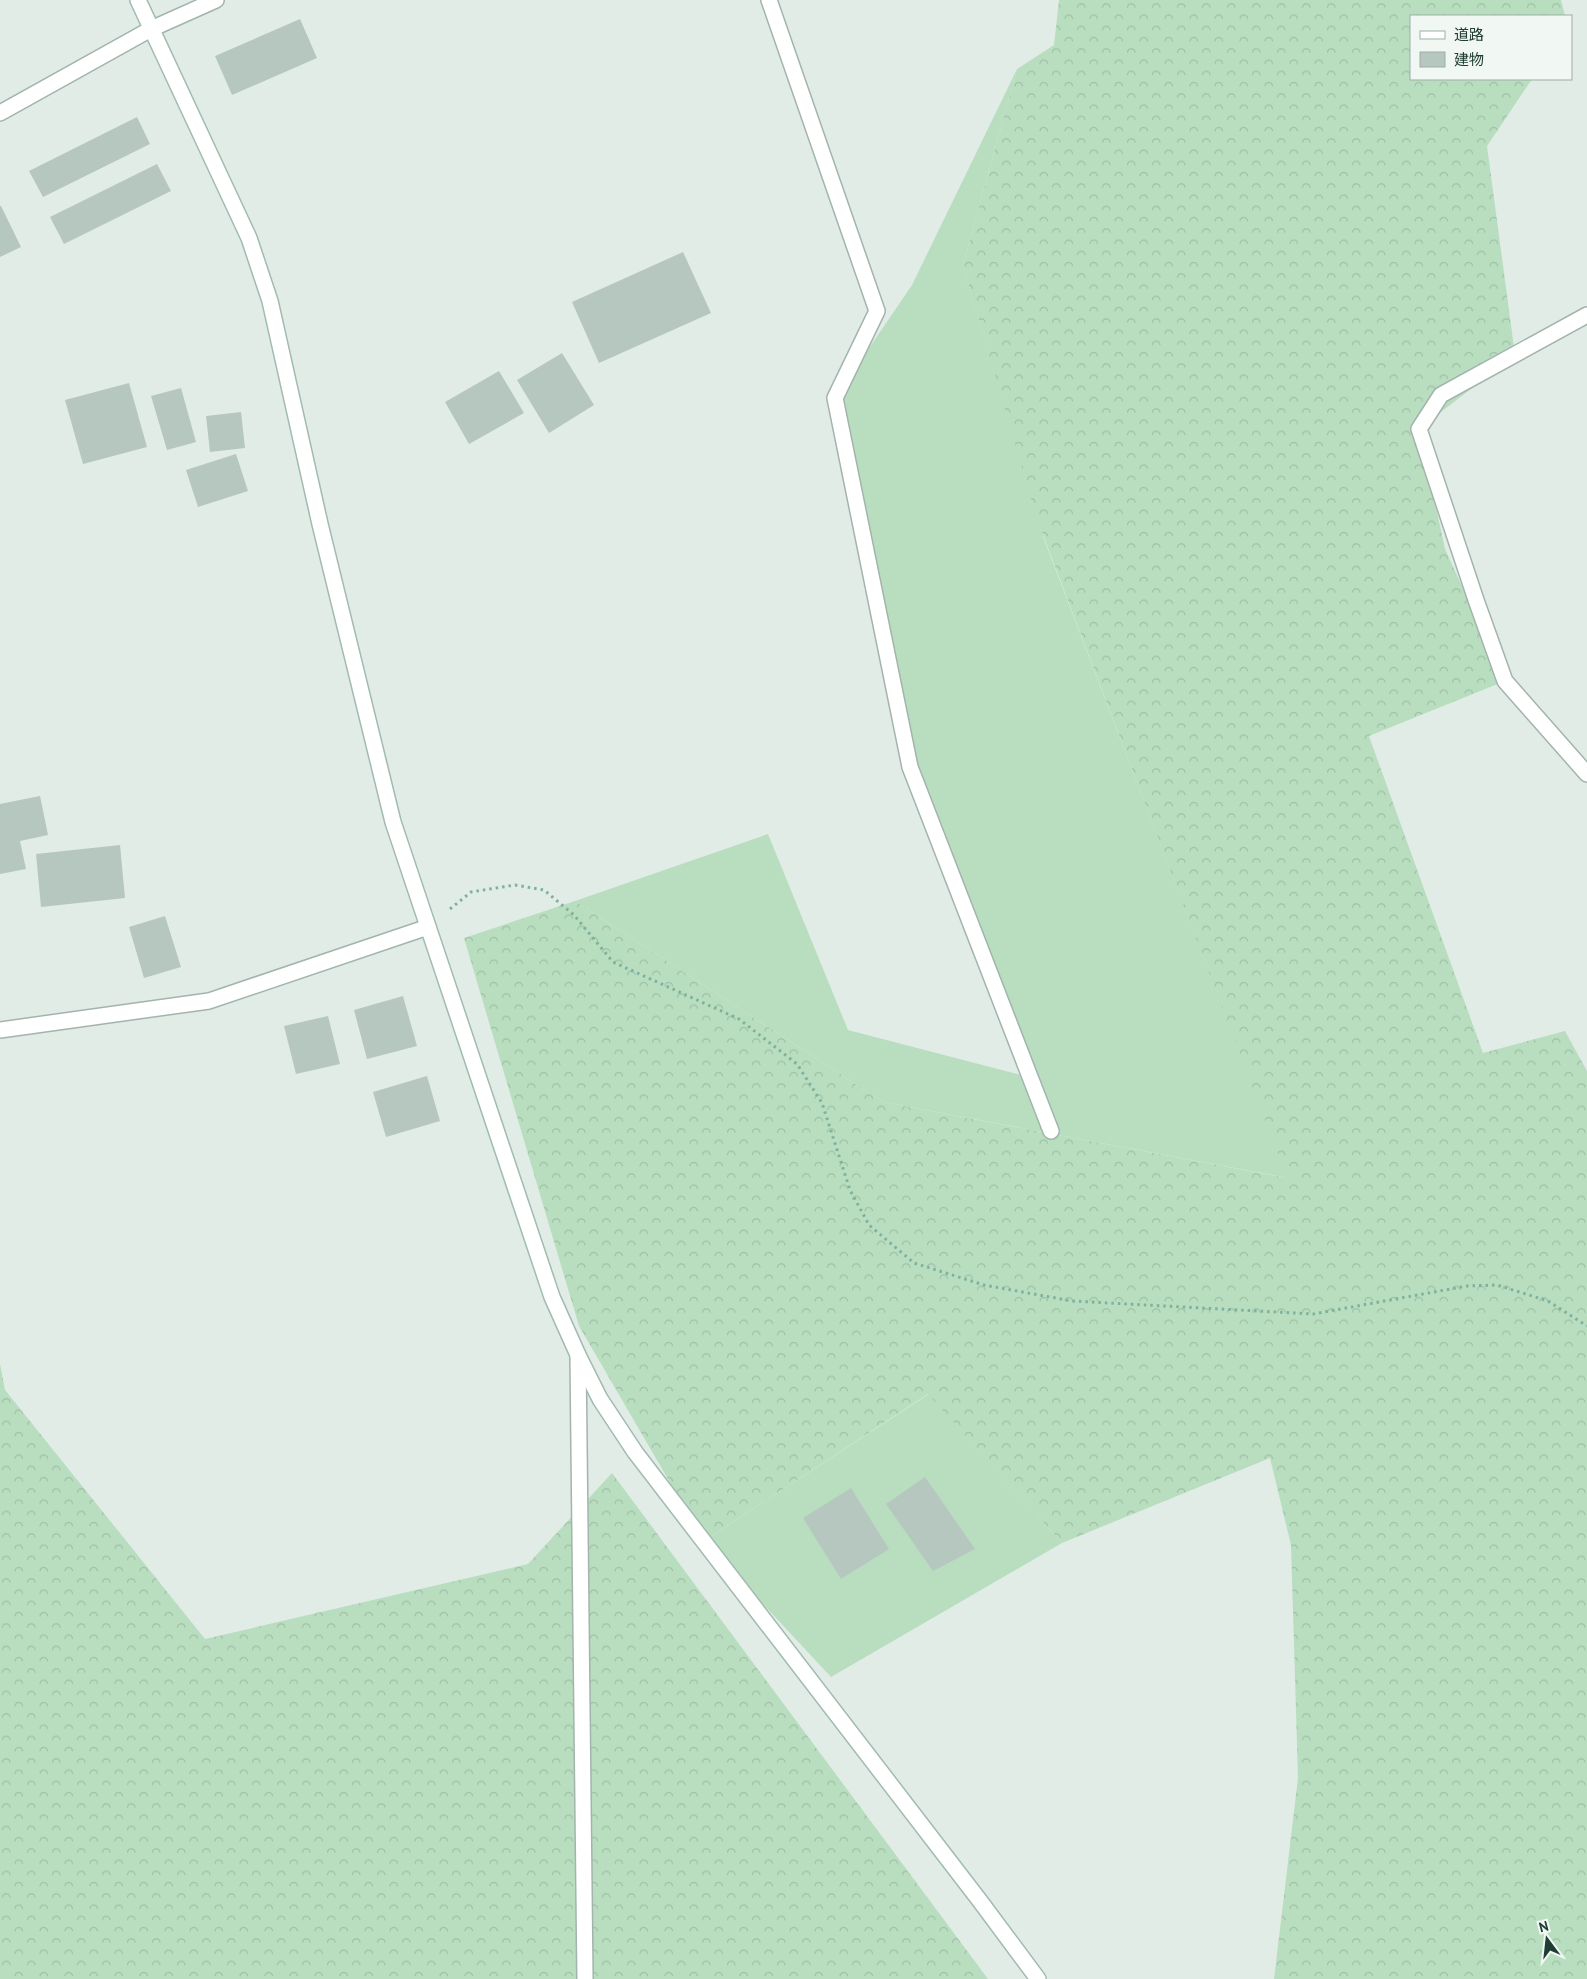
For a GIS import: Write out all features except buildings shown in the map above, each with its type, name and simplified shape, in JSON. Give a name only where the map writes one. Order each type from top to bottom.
[{"type":"street","points":[[138,0],[249,238],[270,301],[320,524],[393,822],[552,1296],[578,1355],[600,1399],[635,1452],[980,1900],[1038,1979]]},
{"type":"street","points":[[0,113],[151,29],[216,0]]},
{"type":"street","points":[[769,0],[877,311],[835,398],[910,767],[1052,1131]]},
{"type":"street","points":[[1587,315],[1441,395],[1419,429],[1505,681],[1587,774]]},
{"type":"street","points":[[0,1030],[209,1001],[428,927]]},
{"type":"street","points":[[578,1355],[585,1979]]},
{"type":"path","points":[[428,927],[471,892],[516,885],[544,890],[574,916],[613,962],[739,1019],[797,1064],[822,1104],[850,1190],[868,1225],[914,1263],[984,1285],[1072,1301],[1313,1314],[1467,1286],[1497,1285],[1548,1301],[1587,1326]]},
{"type":"green space","points":[[1059,0],[1561,0],[1565,15],[1410,15],[1410,80],[1531,80],[1487,146],[1515,355],[1419,429],[1445,549],[1505,681],[1369,736],[1483,1053],[1565,1031],[1587,1071],[1587,1979],[1274,1979],[1298,1778],[1291,1545],[1270,1458],[1062,1543],[928,1394],[704,1541],[579,1326],[464,938],[575,901],[883,1102],[1287,1178],[1037,519],[963,265],[1017,69],[1054,45]]},
{"type":"green space","points":[[1017,69],[963,265],[1044,539],[1288,1178],[883,1102],[575,901],[768,834],[848,1030],[1029,1077],[910,767],[835,398],[912,285]]},
{"type":"green space","points":[[0,1364],[5,1390],[205,1639],[528,1564],[612,1473],[988,1979],[0,1979]]},
{"type":"green space","points":[[929,1394],[1062,1543],[831,1677],[704,1541]]}]
